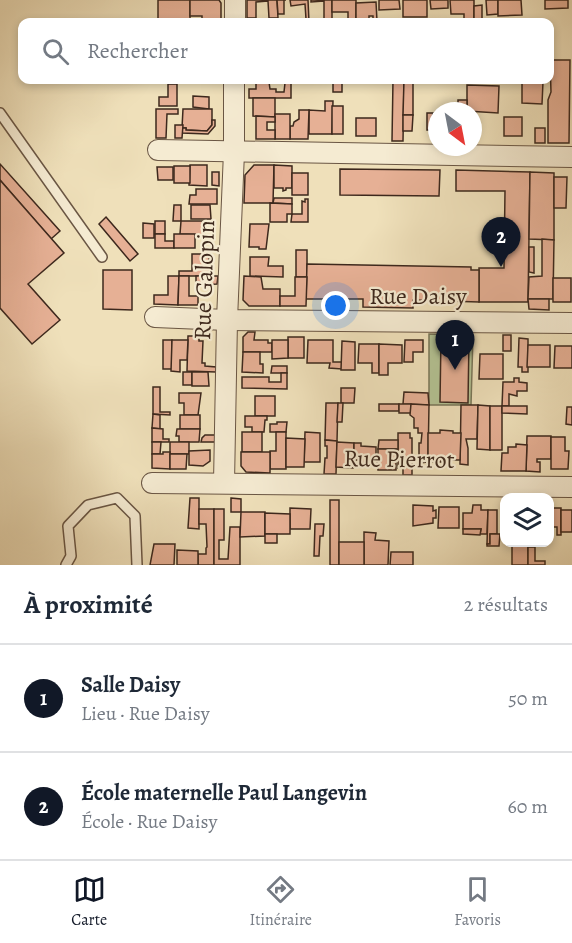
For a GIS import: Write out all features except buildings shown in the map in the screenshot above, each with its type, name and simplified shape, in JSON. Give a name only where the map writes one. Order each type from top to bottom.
[{"type":"street","points":[[235,0],[235,18]]},
{"type":"street","name":"Rue Galopin","points":[[224,483],[234,84]]},
{"type":"street","points":[[158,150],[234,152],[330,160],[572,157]]},
{"type":"street","name":"Rue Daisy","points":[[155,318],[572,323]]},
{"type":"street","name":"Rue Pierrot","points":[[152,483],[572,487]]},
{"type":"lane","points":[[0,113],[102,257]]},
{"type":"lane","points":[[66,565],[70,556],[68,526],[88,505],[117,498],[135,516],[137,565]]},
{"type":"green space","points":[[429,334],[473,335],[471,405],[429,405]]},
{"type":"place","name":"École maternelle Paul Langevin","points":[[501,267]]},
{"type":"place","name":"Salle Daisy","points":[[455,370]]}]
